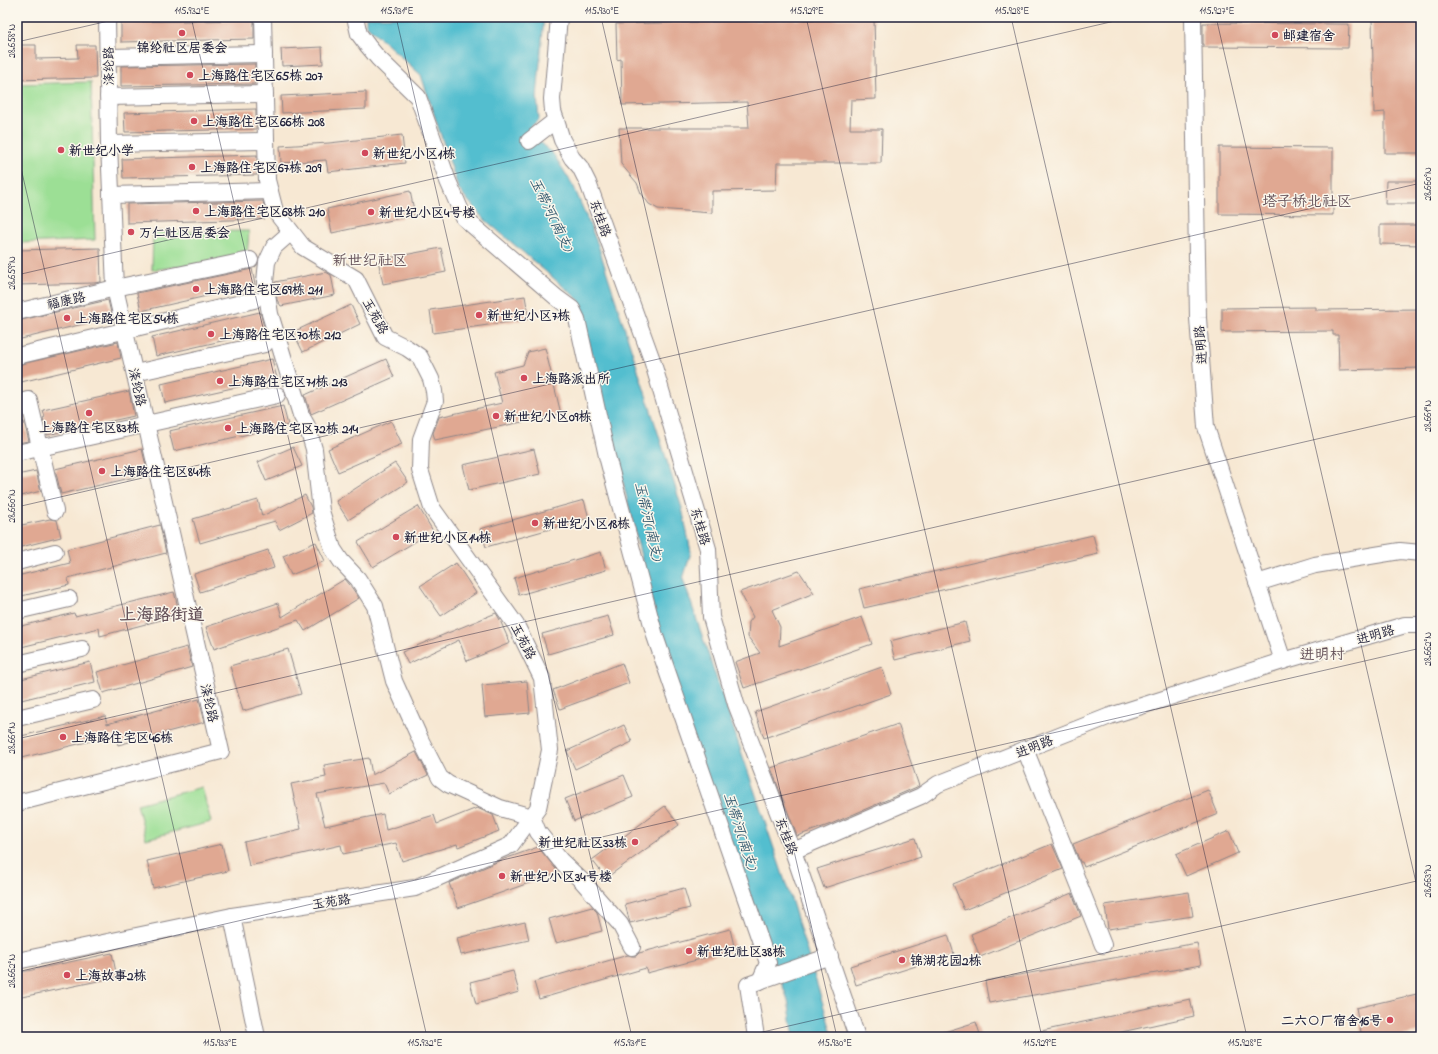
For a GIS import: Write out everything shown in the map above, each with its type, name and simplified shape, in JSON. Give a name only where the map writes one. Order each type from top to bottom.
[{"type":"street","name":"涤纶路","points":[[17,803],[221,751],[116,288],[109,144],[107,17]]},
{"type":"street","name":"玉苑路","points":[[17,961],[232,916],[415,888],[511,845],[538,808],[550,750],[542,678],[516,625],[432,508],[420,470],[421,439],[435,401],[431,379],[420,357],[407,348],[385,337],[356,279],[303,247],[275,211],[268,186],[263,17]]},
{"type":"street","points":[[355,17],[359,34],[368,46],[378,58],[418,97],[448,181],[462,196],[464,218],[572,309],[577,319],[607,456],[655,636],[768,962],[760,981]]},
{"type":"street","name":"东桂路","points":[[559,17],[552,100],[556,120],[564,144],[572,158],[580,166],[588,182],[652,360],[708,549],[711,617],[736,704],[793,851],[825,958],[857,1037]]},
{"type":"street","name":"进明路","points":[[1193,17],[1198,318],[1206,427],[1283,661]]},
{"type":"street","points":[[108,57],[264,54]]},
{"type":"street","points":[[108,96],[265,94]]},
{"type":"street","points":[[529,141],[556,120]]},
{"type":"street","points":[[109,144],[266,141]]},
{"type":"street","points":[[111,195],[268,186]]},
{"type":"street","points":[[291,232],[274,246],[266,262],[265,282],[270,314],[301,415],[307,426],[314,449],[321,511],[334,549],[341,561],[358,579],[375,606],[394,681],[421,741],[440,778],[448,784],[500,808],[532,817],[538,832],[560,860],[582,881],[620,924],[632,947]]},
{"type":"street","name":"福康路","points":[[17,312],[116,288],[250,260]]},
{"type":"street","points":[[17,356],[254,300]]},
{"type":"street","points":[[135,374],[265,344]]},
{"type":"street","points":[[17,453],[277,395]]},
{"type":"street","points":[[17,403],[29,400],[55,511]]},
{"type":"street","points":[[1257,583],[1315,565],[1400,551],[1421,552]]},
{"type":"street","points":[[17,562],[56,552]]},
{"type":"street","points":[[17,611],[68,599]]},
{"type":"street","name":"进明路","points":[[793,851],[921,796],[938,784],[1110,716],[1283,661],[1405,625],[1421,625]]},
{"type":"street","points":[[17,664],[82,649]]},
{"type":"street","points":[[17,718],[93,700]]},
{"type":"street","points":[[1025,750],[1104,944]]},
{"type":"street","points":[[232,916],[257,1037]]},
{"type":"street","points":[[756,1037],[748,985],[825,958]]},
{"type":"green space","points":[[91,82],[95,240],[19,243],[17,190],[17,84]]},
{"type":"green space","points":[[249,231],[247,257],[152,270],[153,232]]},
{"type":"green space","points":[[202,787],[211,822],[146,839],[137,804]]},
{"type":"water","name":"玉带河(南支)","points":[[366,17],[544,17],[537,97],[539,119],[528,130],[554,155],[574,187],[598,245],[682,508],[691,552],[683,579],[792,902],[833,1037],[794,1037],[788,1000],[669,672],[579,300],[483,218],[459,190],[421,75],[366,25]]},
{"type":"building","points":[[1372,17],[1421,17],[1421,153],[1385,153],[1385,112],[1374,113]]},
{"type":"building","points":[[874,18],[876,99],[851,100],[850,129],[882,129],[881,163],[777,163],[776,190],[712,191],[712,213],[658,209],[649,204],[641,193],[637,183],[621,164],[619,128],[749,128],[747,102],[622,105],[621,59],[617,60],[616,24]]},
{"type":"building","points":[[254,20],[254,39],[121,42],[121,22]]},
{"type":"building","name":"邮建宿舍","points":[[1203,23],[1349,24],[1348,48],[1203,47]]},
{"type":"building","points":[[17,45],[36,45],[36,59],[78,58],[77,45],[95,45],[96,78],[17,80]]},
{"type":"building","points":[[322,47],[323,64],[282,66],[281,49]]},
{"type":"building","name":"上海路住宅区65栋 207","points":[[255,64],[255,84],[121,86],[121,66]]},
{"type":"building","points":[[366,92],[366,109],[282,113],[281,96]]},
{"type":"building","name":"上海路住宅区66栋 208","points":[[256,109],[256,129],[125,132],[124,113]]},
{"type":"building","name":"新世纪小区1栋","points":[[402,135],[405,163],[328,172],[326,160],[281,163],[280,146],[329,143]]},
{"type":"building","points":[[1219,147],[1333,148],[1333,215],[1219,214]]},
{"type":"building","name":"上海路住宅区67栋 209","points":[[257,155],[257,175],[123,178],[122,159]]},
{"type":"building","points":[[1386,181],[1421,181],[1421,204],[1385,204]]},
{"type":"building","name":"新世纪小区4号楼","points":[[410,191],[415,215],[332,233],[327,209]]},
{"type":"building","name":"上海路住宅区68栋 210","points":[[263,201],[265,219],[127,223],[127,204]]},
{"type":"building","points":[[1380,225],[1421,225],[1421,245],[1380,244]]},
{"type":"building","points":[[100,248],[101,282],[17,285],[17,250]]},
{"type":"building","points":[[441,248],[446,272],[383,284],[378,260]]},
{"type":"building","name":"上海路住宅区69栋 211","points":[[252,269],[255,285],[141,311],[137,293]]},
{"type":"building","points":[[326,272],[331,275],[335,295],[281,306],[277,300],[275,282]]},
{"type":"building","name":"新世纪小区7栋","points":[[525,296],[529,319],[433,333],[430,310]]},
{"type":"building","name":"上海路住宅区54栋","points":[[108,300],[112,317],[17,340],[17,321]]},
{"type":"building","points":[[351,305],[360,324],[303,352],[293,332]]},
{"type":"building","points":[[1316,307],[1316,310],[1421,309],[1421,368],[1339,370],[1338,335],[1333,335],[1333,331],[1222,332],[1222,308]]},
{"type":"building","name":"上海路住宅区70栋 212","points":[[260,312],[265,331],[156,356],[152,337]]},
{"type":"building","points":[[118,342],[121,358],[17,383],[17,365]]},
{"type":"building","points":[[545,348],[561,414],[435,440],[433,433],[439,417],[502,403],[494,372],[523,365],[528,352]]},
{"type":"building","name":"上海路住宅区71栋 213","points":[[272,359],[277,378],[165,403],[161,384]]},
{"type":"building","points":[[386,359],[394,377],[311,414],[305,395]]},
{"type":"building","name":"上海路住宅区83栋","points":[[129,391],[134,416],[47,435],[43,418],[45,417],[43,410]]},
{"type":"building","name":"上海路住宅区72栋 214","points":[[283,406],[288,425],[174,451],[169,431]]},
{"type":"building","points":[[391,421],[402,444],[338,472],[328,449]]},
{"type":"building","points":[[24,422],[29,441],[17,443],[17,423]]},
{"type":"building","points":[[293,447],[302,466],[266,481],[258,462]]},
{"type":"building","name":"上海路住宅区84栋","points":[[142,449],[148,474],[61,494],[55,469]]},
{"type":"building","points":[[534,449],[540,474],[469,490],[463,465]]},
{"type":"building","points":[[395,463],[408,482],[348,520],[336,501]]},
{"type":"building","points":[[36,471],[41,491],[17,497],[17,475]]},
{"type":"building","points":[[305,495],[311,507],[312,513],[279,530],[275,521],[200,543],[193,519],[258,500],[262,516]]},
{"type":"building","name":"新世纪小区18栋","points":[[584,500],[589,518],[486,547],[480,529]]},
{"type":"building","name":"新世纪小区14栋","points":[[418,506],[433,531],[373,567],[358,542]]},
{"type":"building","points":[[50,519],[57,520],[61,537],[17,548],[17,526]]},
{"type":"building","points":[[160,525],[166,553],[68,578],[69,585],[17,597],[17,576],[70,563],[67,549]]},
{"type":"building","points":[[1093,535],[1098,554],[864,608],[859,589]]},
{"type":"building","points":[[316,542],[325,561],[291,575],[283,556]]},
{"type":"building","points":[[268,550],[274,568],[200,592],[194,574]]},
{"type":"building","points":[[601,552],[606,570],[519,595],[514,578]]},
{"type":"building","points":[[456,563],[476,593],[441,616],[420,586]]},
{"type":"building","points":[[799,571],[814,593],[772,610],[780,627],[779,646],[862,617],[872,644],[744,688],[735,662],[760,653],[748,637],[749,622],[753,617],[740,592]]},
{"type":"building","points":[[345,579],[359,598],[305,631],[298,620],[214,649],[206,627],[278,603],[282,617]]},
{"type":"building","points":[[174,592],[180,615],[100,636],[99,628],[17,648],[17,627],[74,613],[75,616]]},
{"type":"building","points":[[496,613],[510,643],[467,661],[459,640],[408,664],[402,652]]},
{"type":"building","points":[[608,616],[614,635],[548,654],[542,634]]},
{"type":"building","points":[[965,622],[970,641],[895,660],[890,641]]},
{"type":"building","points":[[187,647],[192,667],[103,693],[97,672]]},
{"type":"building","points":[[288,649],[301,694],[243,711],[230,666]]},
{"type":"building","points":[[90,662],[95,682],[17,701],[17,680]]},
{"type":"building","points":[[622,663],[629,683],[560,709],[553,690]]},
{"type":"building","points":[[882,667],[891,694],[764,738],[755,712]]},
{"type":"building","points":[[527,681],[530,713],[485,717],[482,685]]},
{"type":"building","points":[[199,699],[205,722],[118,745],[115,735],[17,759],[17,737],[105,716],[107,724]]},
{"type":"building","points":[[898,724],[919,786],[831,824],[797,836],[771,768]]},
{"type":"building","points":[[624,725],[632,742],[575,769],[567,751]]},
{"type":"building","points":[[416,752],[428,775],[389,794],[384,783],[317,794],[325,826],[383,814],[386,830],[434,815],[437,824],[477,808],[493,815],[499,831],[458,847],[457,844],[402,861],[396,843],[343,854],[341,845],[249,866],[244,842],[301,829],[291,784],[326,777],[324,765],[369,758],[372,775]]},
{"type":"building","points":[[624,775],[633,797],[574,821],[565,799]]},
{"type":"building","points":[[1208,790],[1218,814],[1084,867],[1082,862],[1080,862],[1073,844]]},
{"type":"building","name":"新世纪社区33栋","points":[[665,806],[679,825],[606,878],[592,860]]},
{"type":"building","points":[[1229,831],[1238,853],[1186,876],[1176,854]]},
{"type":"building","points":[[915,838],[921,857],[824,888],[817,869]]},
{"type":"building","points":[[222,844],[228,871],[153,888],[147,861]]},
{"type":"building","points":[[1052,844],[1063,869],[964,910],[953,884]]},
{"type":"building","name":"新世纪小区34号楼","points":[[538,847],[556,869],[557,873],[458,908],[449,883],[499,861]]},
{"type":"building","points":[[684,888],[690,908],[630,923],[625,904]]},
{"type":"building","points":[[1189,892],[1193,916],[1108,929],[1105,905]]},
{"type":"building","points":[[1072,893],[1081,916],[980,957],[971,934]]},
{"type":"building","points":[[592,907],[597,912],[602,931],[556,943],[549,919]]},
{"type":"building","points":[[525,922],[529,940],[461,955],[457,938]]},
{"type":"building","points":[[730,929],[735,950],[647,973],[646,968],[539,999],[534,982],[628,955],[636,956],[639,953]]},
{"type":"building","name":"锦湖花园2栋","points":[[948,935],[954,954],[856,985],[850,966]]},
{"type":"building","points":[[1197,943],[1201,965],[989,1003],[985,981]]},
{"type":"building","name":"上海故事2栋","points":[[112,953],[117,977],[17,998],[17,973]]},
{"type":"building","points":[[513,971],[519,992],[476,1004],[470,982]]},
{"type":"building","name":"二六〇厂宿舍16号","points":[[1421,993],[1421,1032],[1397,1037],[1362,1037],[1356,1008]]},
{"type":"building","points":[[1190,999],[1194,1016],[1099,1037],[1037,1037],[1037,1032]]},
{"type":"building","points":[[976,1022],[981,1037],[935,1037],[935,1035]]},
{"type":"place","name":"锦纶社区居委会","points":[[182,33]]},
{"type":"place","name":"邮建宿舍","points":[[1275,35]]},
{"type":"place","name":"上海路住宅区65栋 207","points":[[190,75]]},
{"type":"place","name":"上海路住宅区66栋 208","points":[[194,121]]},
{"type":"place","name":"新世纪小学","points":[[61,150]]},
{"type":"place","name":"新世纪小区1栋","points":[[365,153]]},
{"type":"place","name":"上海路住宅区67栋 209","points":[[192,167]]},
{"type":"place","name":"上海路住宅区68栋 210","points":[[196,211]]},
{"type":"place","name":"新世纪小区4号楼","points":[[371,212]]},
{"type":"place","name":"万仁社区居委会","points":[[131,232]]},
{"type":"place","name":"上海路住宅区69栋 211","points":[[196,289]]},
{"type":"place","name":"新世纪小区7栋","points":[[479,315]]},
{"type":"place","name":"上海路住宅区54栋","points":[[67,318]]},
{"type":"place","name":"上海路住宅区70栋 212","points":[[211,334]]},
{"type":"place","name":"上海路派出所","points":[[524,378]]},
{"type":"place","name":"上海路住宅区71栋 213","points":[[220,381]]},
{"type":"place","name":"上海路住宅区83栋","points":[[89,413]]},
{"type":"place","name":"新世纪小区09栋","points":[[496,416]]},
{"type":"place","name":"上海路住宅区72栋 214","points":[[228,428]]},
{"type":"place","name":"上海路住宅区84栋","points":[[102,471]]},
{"type":"place","name":"新世纪小区18栋","points":[[535,523]]},
{"type":"place","name":"新世纪小区14栋","points":[[396,537]]},
{"type":"place","name":"上海路住宅区46栋","points":[[63,737]]},
{"type":"place","name":"新世纪社区33栋","points":[[635,842]]},
{"type":"place","name":"新世纪小区34号楼","points":[[502,876]]},
{"type":"place","name":"新世纪社区38栋","points":[[689,951]]},
{"type":"place","name":"锦湖花园2栋","points":[[902,960]]},
{"type":"place","name":"上海故事2栋","points":[[67,975]]},
{"type":"place","name":"二六〇厂宿舍16号","points":[[1390,1020]]},
{"type":"district","name":"塔子桥北社区","points":[[1307,201]]},
{"type":"district","name":"新世纪社区","points":[[370,260]]},
{"type":"district","name":"上海路街道","points":[[162,614]]},
{"type":"district","name":"进明村","points":[[1322,654]]}]
